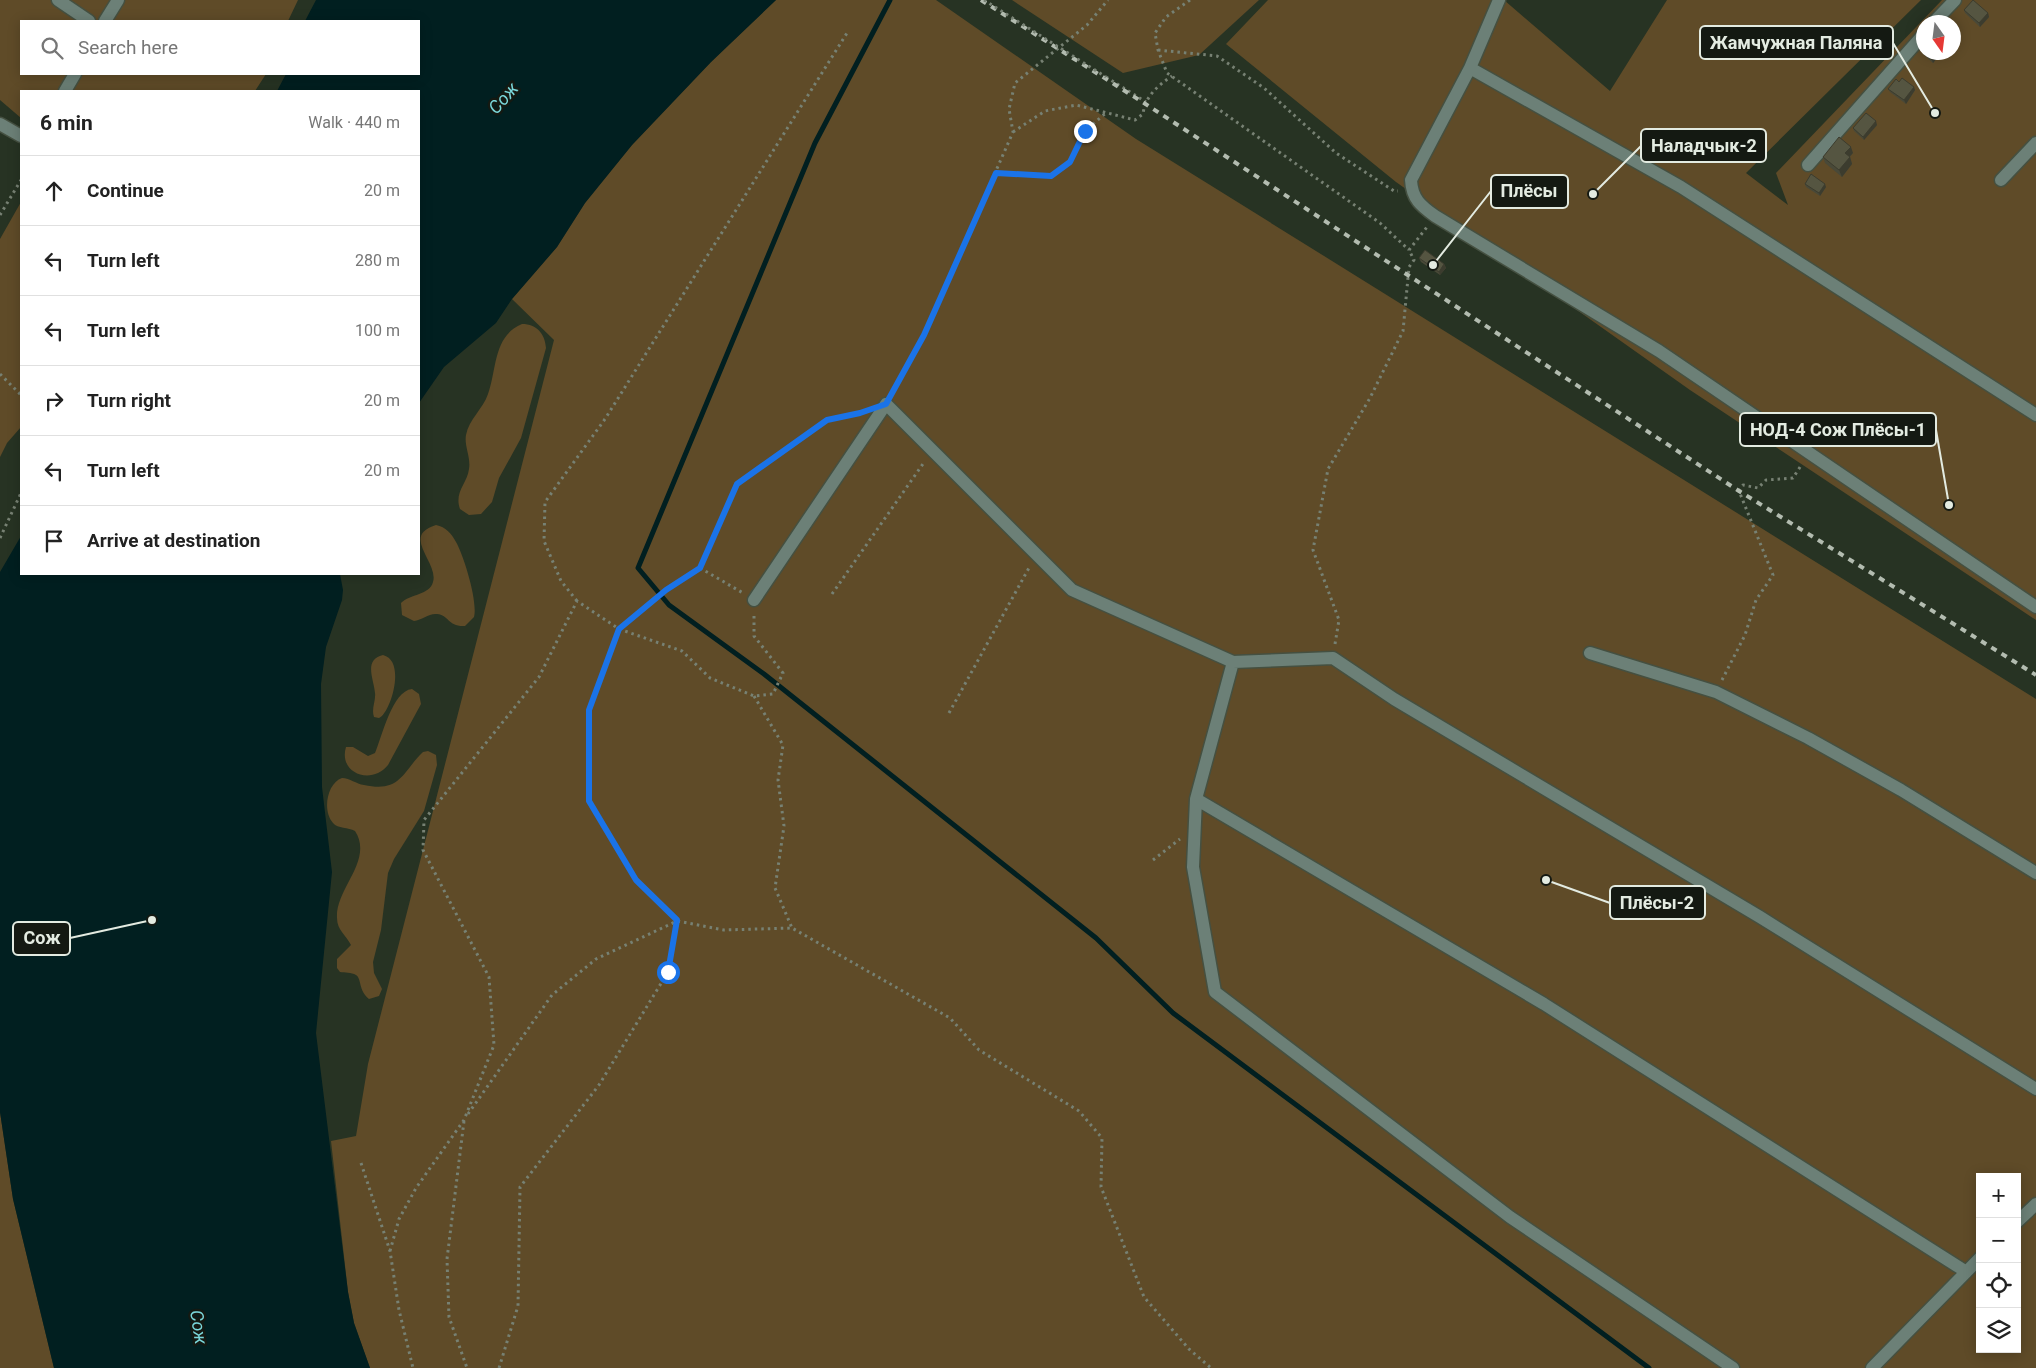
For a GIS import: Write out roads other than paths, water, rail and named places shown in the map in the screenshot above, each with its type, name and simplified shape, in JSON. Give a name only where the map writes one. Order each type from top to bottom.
[{"type":"street","points":[[58,0],[88,20]]},
{"type":"street","points":[[106,20],[118,0]]},
{"type":"street","points":[[1499,0],[1470,68],[1411,180],[1412,192],[1418,203],[1435,216],[1659,351],[2036,607]]},
{"type":"street","points":[[1941,15],[1955,0]]},
{"type":"street","points":[[1808,165],[1916,43]]},
{"type":"street","points":[[1470,68],[1681,187],[2036,415]]},
{"type":"street","points":[[66,90],[74,75]]},
{"type":"street","points":[[0,124],[20,135]]},
{"type":"street","points":[[2001,180],[2036,143]]},
{"type":"street","points":[[754,600],[886,404],[1072,590],[1233,662],[1333,658],[1394,699],[1760,917],[2036,1089]]},
{"type":"street","points":[[1590,653],[1716,692],[1808,738],[1901,790],[2036,873]]},
{"type":"street","points":[[1233,662],[1196,799],[1193,867],[1215,992],[1510,1217],[1733,1368]]},
{"type":"street","points":[[1196,799],[1544,1004],[1965,1271]]},
{"type":"street","points":[[2021,1218],[2036,1204]]},
{"type":"street","points":[[1872,1368],[1976,1261]]},
{"type":"water","points":[[316,0],[776,0],[711,62],[632,145],[585,203],[557,247],[512,299],[496,323],[444,367],[420,402],[420,90],[278,90],[285,75],[420,75],[420,20],[306,20]]},
{"type":"water","points":[[20,538],[20,575],[340,575],[343,590],[342,600],[326,647],[321,684],[322,787],[332,872],[316,1033],[348,1292],[354,1323],[370,1368],[54,1368],[13,1199],[0,1112],[0,572]]},
{"type":"waterway","points":[[890,0],[815,143],[638,568],[669,605],[764,674],[1096,938],[1173,1013],[1649,1368]]},
{"type":"railway","points":[[981,0],[1144,103],[1739,491],[2036,675]]},
{"type":"place","name":"Жамчужная Паляна","points":[[1935,113]]},
{"type":"place","name":"Наладчык-2","points":[[1593,194]]},
{"type":"place","name":"Плёсы","points":[[1433,265]]},
{"type":"place","name":"НОД-4 Сож Плёсы-1","points":[[1949,505]]},
{"type":"place","name":"Плёсы-2","points":[[1546,880]]},
{"type":"place","name":"Сож","points":[[152,920]]}]
